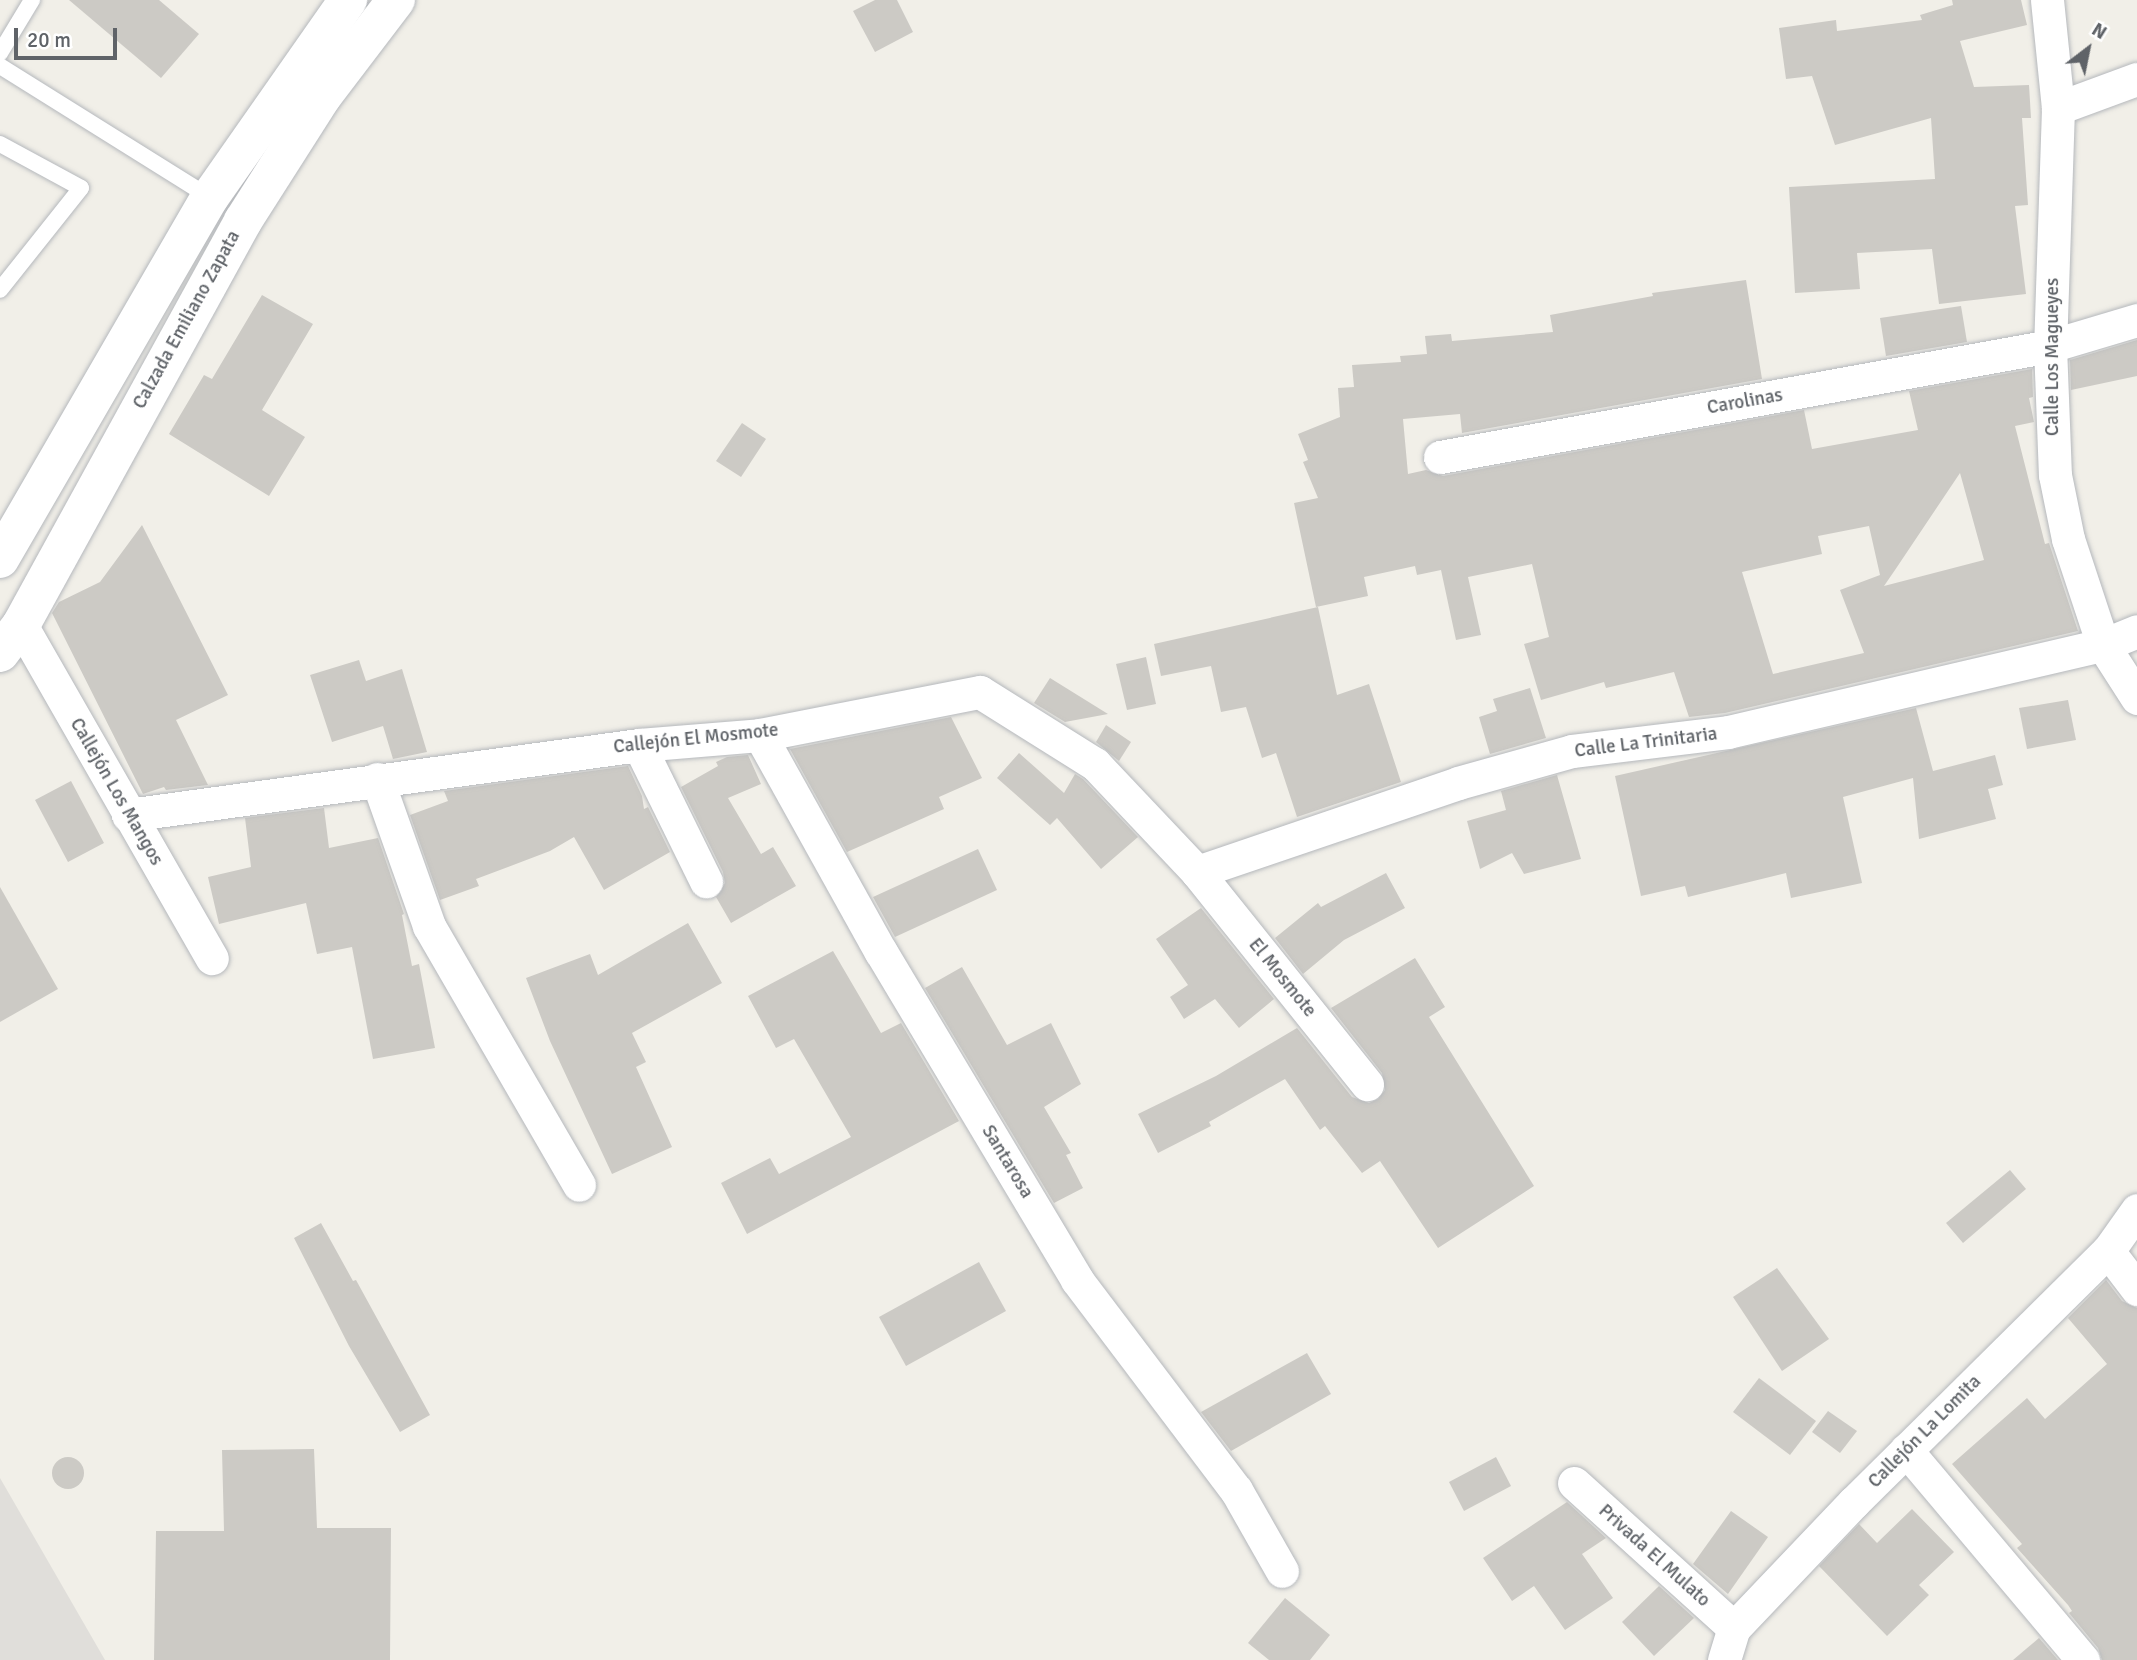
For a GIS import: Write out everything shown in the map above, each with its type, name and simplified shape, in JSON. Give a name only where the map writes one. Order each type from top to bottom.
[{"type":"main road","name":"Calzada Emiliano Zapata","points":[[0,559],[210,197],[348,0]]},
{"type":"main road","name":"Calzada Emiliano Zapata","points":[[10,639],[243,220],[322,97],[396,0]]},
{"type":"street","name":"Calle Los Magueyes","points":[[2047,0],[2057,108],[2050,346],[2055,475],[2068,539],[2103,645],[2137,698]]},
{"type":"street","points":[[2057,108],[2137,79]]},
{"type":"street","name":"Carolinas","points":[[1440,457],[2050,346],[2137,320]]},
{"type":"street","name":"Calle La Trinitaria","points":[[1197,872],[1458,783],[1572,751],[1728,732],[2103,645],[2137,631]]},
{"type":"street","name":"Callejón Los Mangos","points":[[10,639],[128,815],[212,958]]},
{"type":"street","name":"Callejón El Mosmote","points":[[128,815],[639,745],[760,735],[980,692],[1095,764],[1197,872]]},
{"type":"street","name":"Santarosa","points":[[760,735],[881,952],[1077,1280],[1236,1490],[1282,1571]]},
{"type":"street","points":[[639,745],[706,881]]},
{"type":"street","points":[[377,779],[429,926],[579,1185]]},
{"type":"street","name":"El Mosmote","points":[[1197,872],[1367,1084]]},
{"type":"street","name":"Callejón La Lomita","points":[[1724,1660],[1734,1628],[1906,1450],[2108,1251],[2137,1210]]},
{"type":"street","points":[[2108,1251],[2137,1289]]},
{"type":"street","points":[[1906,1450],[2083,1660]]},
{"type":"street","name":"Privada El Mulato","points":[[1574,1483],[1734,1628]]},
{"type":"lane","points":[[0,53],[32,0]]},
{"type":"lane","points":[[0,65],[210,197]]},
{"type":"lane","points":[[0,144],[81,188],[0,290]]},
{"type":"shaded area","points":[[0,1478],[105,1660],[0,1660]]},
{"type":"building","points":[[69,0],[159,0],[199,34],[161,78]]},
{"type":"building","points":[[875,0],[897,0],[913,32],[875,52],[853,11]]},
{"type":"building","points":[[1952,0],[2021,0],[2027,25],[1960,41],[1974,87],[2029,85],[2031,118],[2022,118],[2028,205],[2015,206],[2026,294],[1939,304],[1932,249],[1857,253],[1860,289],[1795,293],[1789,187],[1935,179],[1931,118],[1835,145],[1812,76],[1786,79],[1779,28],[1836,20],[1837,31],[1922,20],[1920,15],[1953,5]]},
{"type":"building","points":[[1746,280],[1762,379],[1462,433],[1460,414],[1403,419],[1408,474],[1426,470],[1443,476],[1804,410],[1812,449],[1918,430],[1909,391],[2032,369],[2033,397],[2029,398],[2034,422],[2015,426],[2045,544],[2049,543],[2078,631],[1725,713],[1689,717],[1674,672],[1606,688],[1604,682],[1541,700],[1524,644],[1549,637],[1532,564],[1468,577],[1481,635],[1456,640],[1441,570],[1417,575],[1415,566],[1364,577],[1368,596],[1316,607],[1294,503],[1318,498],[1303,462],[1308,460],[1298,434],[1340,417],[1338,388],[1354,387],[1352,365],[1401,362],[1400,356],[1427,354],[1425,336],[1451,334],[1452,341],[1553,332],[1550,315],[1653,296],[1652,293]],"holes":[[[1960,473],[1984,560],[1884,586],[1895,570]],[[1869,526],[1880,575],[1840,590],[1864,653],[1773,674],[1742,572],[1822,554],[1818,536]]]},
{"type":"building","points":[[262,295],[313,324],[262,410],[305,437],[269,496],[169,434],[204,375],[212,379]]},
{"type":"building","points":[[1961,306],[1967,342],[1886,356],[1880,318]]},
{"type":"building","points":[[2137,340],[2137,376],[2071,390],[2070,360]]},
{"type":"building","points":[[742,423],[766,439],[741,477],[716,461]]},
{"type":"building","points":[[142,525],[228,695],[176,720],[208,785],[166,790],[164,787],[143,794],[52,613],[59,602],[100,582]]},
{"type":"building","points":[[1318,607],[1337,695],[1369,684],[1401,782],[1297,817],[1276,753],[1262,758],[1246,707],[1221,712],[1211,666],[1161,676],[1154,644]]},
{"type":"building","points":[[1146,657],[1156,704],[1127,710],[1116,664]]},
{"type":"building","points":[[359,660],[366,681],[402,669],[427,752],[393,759],[383,726],[332,742],[310,675]]},
{"type":"building","points":[[1050,678],[1108,714],[1065,722],[1034,703]]},
{"type":"building","points":[[1530,688],[1546,738],[1490,754],[1479,717],[1497,711],[1493,699]]},
{"type":"building","points":[[2068,700],[2076,740],[2027,749],[2019,708]]},
{"type":"building","points":[[1916,708],[1933,771],[1995,755],[2003,785],[1988,789],[1996,819],[1919,839],[1913,778],[1843,797],[1862,883],[1791,898],[1786,873],[1688,897],[1685,886],[1641,896],[1615,776]]},
{"type":"building","points":[[951,717],[982,778],[939,797],[944,809],[847,852],[790,749]]},
{"type":"building","points":[[1106,725],[1131,742],[1119,761],[1096,742]]},
{"type":"building","points":[[1019,753],[1064,793],[1075,774],[1083,779],[1138,837],[1101,869],[1057,818],[1050,825],[997,778]]},
{"type":"building","points":[[748,755],[761,784],[728,798],[761,854],[773,847],[796,886],[731,923],[716,897],[725,883],[723,872],[681,787],[718,766],[716,762],[727,757]]},
{"type":"building","points":[[628,766],[642,796],[644,809],[648,807],[670,852],[604,890],[574,837],[550,851],[476,879],[479,886],[440,900],[410,815],[448,801],[444,791]]},
{"type":"building","points":[[1557,775],[1581,859],[1524,874],[1512,853],[1480,869],[1467,821],[1506,810],[1501,791]]},
{"type":"building","points":[[71,781],[104,843],[68,862],[35,800]]},
{"type":"building","points":[[324,808],[329,848],[378,838],[404,914],[402,915],[412,966],[419,964],[435,1048],[373,1059],[352,947],[317,954],[306,903],[219,924],[208,877],[251,867],[245,818]]},
{"type":"building","points":[[978,849],[997,890],[895,937],[873,897]]},
{"type":"building","points":[[1386,873],[1405,908],[1344,940],[1303,974],[1275,938],[1318,903],[1321,907]]},
{"type":"building","points":[[0,887],[58,989],[0,1022]]},
{"type":"building","points":[[1201,908],[1274,999],[1239,1028],[1215,999],[1184,1019],[1170,997],[1188,985],[1156,939]]},
{"type":"building","points":[[688,923],[722,983],[632,1033],[646,1062],[636,1067],[672,1147],[612,1174],[550,1041],[526,978],[590,954],[598,975]]},
{"type":"building","points":[[833,951],[881,1033],[901,1023],[959,1121],[747,1234],[721,1183],[770,1158],[779,1174],[851,1137],[794,1039],[776,1048],[748,996]]},
{"type":"building","points":[[1415,958],[1445,1007],[1429,1017],[1534,1186],[1438,1248],[1380,1161],[1362,1173],[1325,1126],[1320,1130],[1285,1079],[1209,1122],[1211,1126],[1158,1153],[1138,1114],[1216,1076],[1297,1028],[1352,1097],[1369,1103],[1378,1099],[1385,1090],[1382,1073],[1331,1008]]},
{"type":"building","points":[[962,967],[1007,1045],[1051,1023],[1081,1084],[1044,1107],[1071,1153],[1066,1155],[1083,1188],[1054,1203],[925,988]]},
{"type":"building","points":[[2010,1170],[2026,1189],[1963,1243],[1946,1223]]},
{"type":"building","points":[[321,1223],[353,1281],[356,1280],[430,1415],[400,1432],[349,1346],[294,1238]]},
{"type":"building","points":[[979,1262],[1006,1311],[906,1366],[879,1317]]},
{"type":"building","points":[[1777,1268],[1829,1339],[1782,1371],[1733,1297]]},
{"type":"building","points":[[2106,1280],[2122,1301],[2137,1308],[2137,1660],[2102,1660],[2098,1648],[2069,1613],[2072,1611],[2068,1605],[2017,1548],[2022,1544],[1952,1464],[2027,1398],[2045,1419],[2107,1364],[2068,1318]]},
{"type":"building","points":[[1307,1353],[1331,1394],[1231,1451],[1201,1412]]},
{"type":"building","points":[[1759,1378],[1816,1421],[1790,1455],[1733,1412]]},
{"type":"building","points":[[1828,1411],[1857,1431],[1840,1453],[1812,1432]]},
{"type":"building","points":[[314,1449],[317,1528],[391,1528],[390,1660],[154,1660],[156,1531],[224,1531],[222,1450]]},
{"type":"building","points":[[68,1457],[79,1462],[84,1473],[79,1484],[68,1489],[57,1484],[52,1473],[57,1462]]},
{"type":"building","points":[[1496,1457],[1511,1486],[1464,1511],[1449,1482]]},
{"type":"building","points":[[1567,1502],[1606,1538],[1582,1554],[1613,1598],[1565,1630],[1534,1586],[1512,1601],[1483,1558]]},
{"type":"building","points":[[1912,1509],[1954,1552],[1919,1585],[1929,1595],[1887,1636],[1819,1566],[1859,1524],[1877,1543]]},
{"type":"building","points":[[1731,1511],[1768,1537],[1728,1594],[1693,1564]]},
{"type":"building","points":[[1659,1586],[1694,1618],[1654,1656],[1622,1622]]},
{"type":"building","points":[[1285,1598],[1330,1635],[1310,1660],[1269,1660],[1248,1643]]},
{"type":"building","points":[[2039,1638],[2058,1660],[2013,1660]]}]
